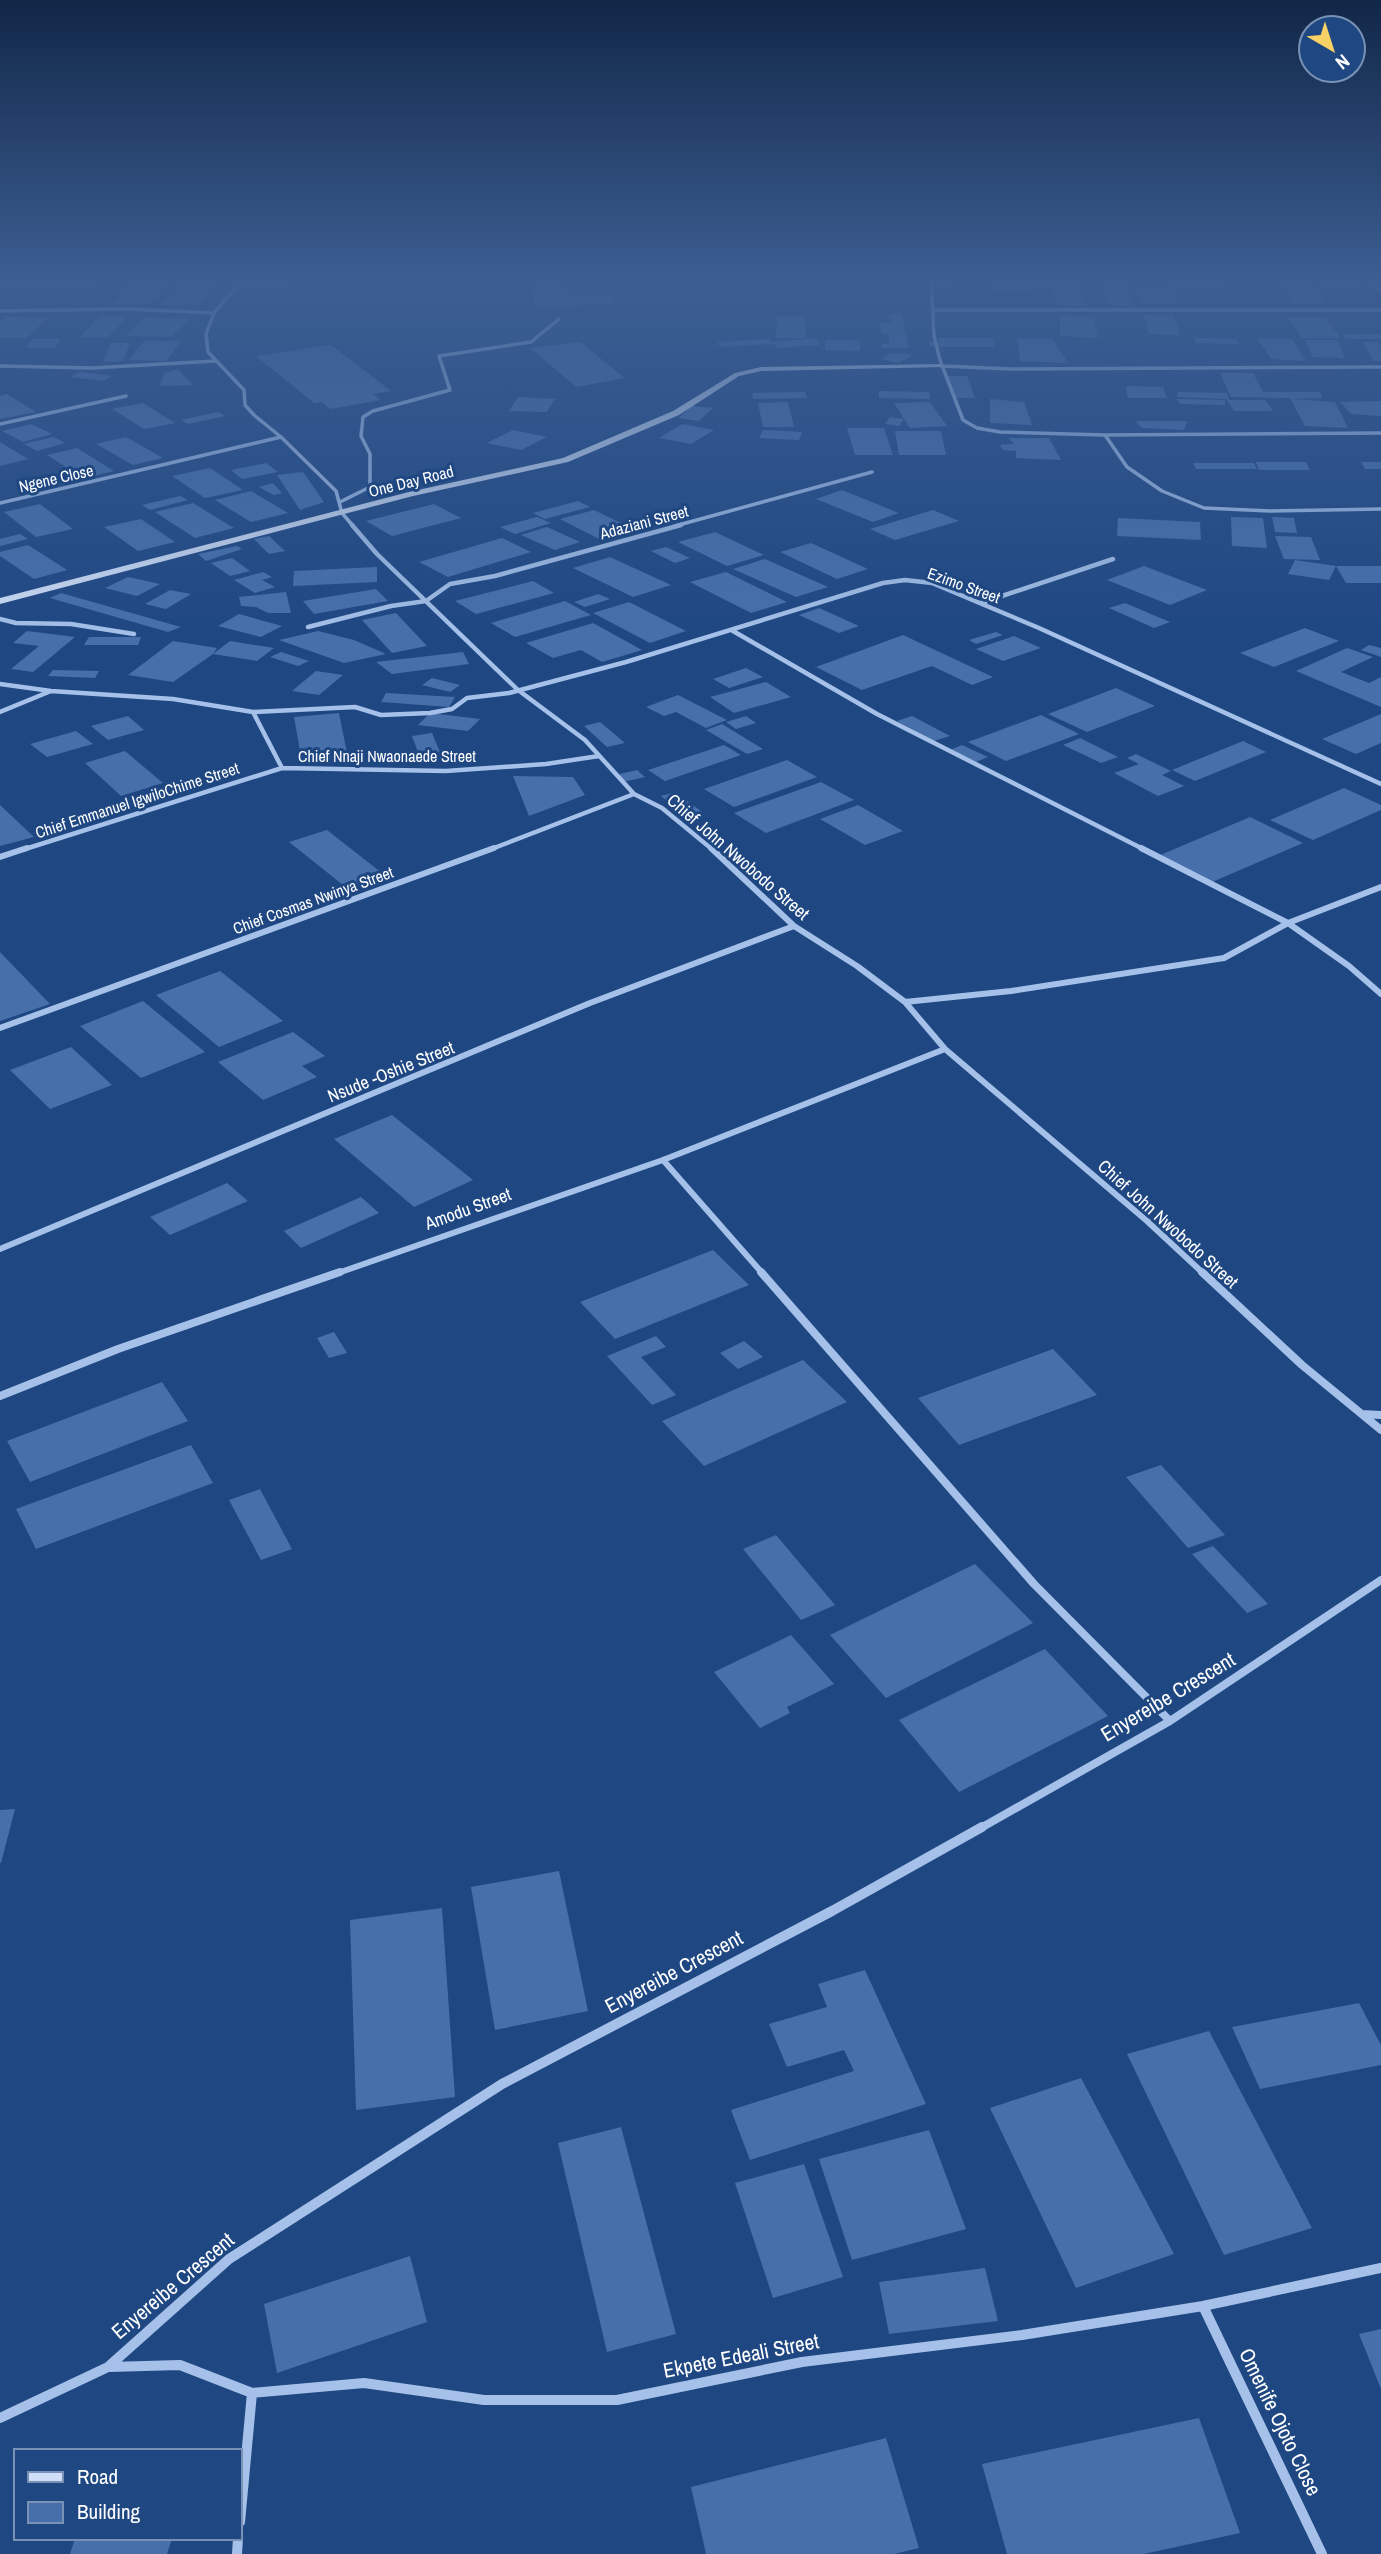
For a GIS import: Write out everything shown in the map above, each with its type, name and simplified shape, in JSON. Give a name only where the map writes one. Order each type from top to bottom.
[{"type":"main road","name":"One Day Road","points":[[0,601],[412,494],[565,460],[676,413],[701,397]]},
{"type":"street","points":[[0,425],[121,397]]},
{"type":"street","points":[[244,397],[245,405],[254,415],[336,491],[342,513]]},
{"type":"street","points":[[340,502],[370,487],[370,454],[361,436],[360,421],[363,417],[373,411],[424,397]]},
{"type":"street","points":[[954,397],[963,420],[976,428],[1000,432],[1105,435],[1381,433]]},
{"type":"street","points":[[1105,435],[1127,467],[1162,491],[1204,509],[1381,509]]},
{"type":"street","name":"Ngene Close","points":[[0,503],[281,438]]},
{"type":"street","name":"Adaziani Street","points":[[426,601],[450,584],[495,576],[872,472]]},
{"type":"street","name":"Chief John Nwobodo Street","points":[[342,513],[377,554],[518,690],[585,740],[634,794],[662,808],[726,861],[794,926],[857,966],[905,1002],[945,1049],[1147,1222],[1303,1365],[1381,1430]]},
{"type":"street","points":[[981,603],[1113,559]]},
{"type":"street","name":"Ezimo Street","points":[[253,712],[355,707],[381,715],[430,713],[452,709],[467,698],[518,690],[733,631],[839,596],[905,580],[932,583],[981,603],[1381,784]]},
{"type":"street","points":[[308,627],[391,606],[426,601]]},
{"type":"street","points":[[0,619],[16,623],[71,624],[134,634]]},
{"type":"street","points":[[733,631],[877,714],[1222,887],[1288,923],[1349,966],[1381,994]]},
{"type":"street","points":[[0,684],[51,691],[173,699],[253,712]]},
{"type":"street","points":[[0,712],[51,691]]},
{"type":"street","name":"Chief Nnaji Nwaonaede Street","points":[[253,712],[282,768],[446,771],[546,764],[599,756]]},
{"type":"street","name":"Chief Emmanuel IgwiloChime Street","points":[[0,857],[282,768]]},
{"type":"street","name":"Chief Cosmas Nwinya Street","points":[[0,1028],[634,794]]},
{"type":"street","points":[[905,1002],[1011,991],[1224,958],[1288,923],[1381,887]]},
{"type":"street","name":"Nsude -Oshie Street","points":[[0,1249],[590,1003],[794,926]]},
{"type":"street","name":"Amodu Street","points":[[0,1395],[118,1349],[663,1160],[945,1049]]},
{"type":"street","points":[[663,1160],[1034,1584],[1170,1721]]},
{"type":"street","points":[[1362,1414],[1381,1415]]},
{"type":"street","name":"Enyereibe Crescent","points":[[0,2418],[108,2367],[229,2259],[490,2091],[939,1853],[1170,1721],[1381,1580]]},
{"type":"street","name":"Ekpete Edeali Street","points":[[108,2367],[180,2365],[252,2393],[364,2383],[484,2400],[617,2400],[802,2362],[1022,2335],[1203,2306],[1381,2268]]},
{"type":"street","name":"Omenife Ojoto Close","points":[[1203,2306],[1322,2554]]},
{"type":"street","points":[[242,2500],[252,2393]]},
{"type":"building","points":[[0,397],[12,397],[36,412],[0,419]]},
{"type":"building","points":[[307,397],[377,397],[381,400],[330,409],[322,402],[314,403]]},
{"type":"building","points":[[518,397],[555,399],[547,412],[509,411]]},
{"type":"building","points":[[753,397],[807,398],[753,399]]},
{"type":"building","points":[[930,397],[930,399],[879,398]]},
{"type":"building","points":[[1128,397],[1167,398],[1128,398]]},
{"type":"building","points":[[1182,397],[1265,400],[1273,411],[1234,411],[1226,399]]},
{"type":"building","points":[[1242,397],[1323,397],[1292,399],[1335,402],[1348,428],[1305,426],[1290,398]]},
{"type":"building","points":[[990,399],[1024,402],[1032,425],[990,423]]},
{"type":"building","points":[[1176,399],[1225,400],[1225,405],[1181,404]]},
{"type":"building","points":[[1381,401],[1381,416],[1351,414],[1340,402]]},
{"type":"building","points":[[788,402],[794,427],[763,427],[758,403]]},
{"type":"building","points":[[930,402],[947,426],[910,428],[894,403]]},
{"type":"building","points":[[143,403],[175,423],[144,429],[112,409]]},
{"type":"building","points":[[692,406],[713,408],[699,421],[678,418]]},
{"type":"building","points":[[218,412],[225,416],[188,424],[181,420]]},
{"type":"building","points":[[890,417],[904,419],[899,426],[885,424]]},
{"type":"building","points":[[1135,421],[1187,421],[1184,430],[1142,428]]},
{"type":"building","points":[[31,424],[52,434],[23,442],[2,431]]},
{"type":"building","points":[[682,424],[714,430],[691,444],[659,438]]},
{"type":"building","points":[[847,428],[884,428],[893,455],[855,455]]},
{"type":"building","points":[[513,430],[547,437],[521,450],[487,443]]},
{"type":"building","points":[[763,430],[802,432],[799,440],[759,438]]},
{"type":"building","points":[[895,431],[941,431],[946,455],[899,455]]},
{"type":"building","points":[[53,437],[65,443],[37,451],[24,444]]},
{"type":"building","points":[[126,437],[163,458],[133,465],[96,444]]},
{"type":"building","points":[[1008,438],[1049,438],[1061,460],[1016,458],[1016,451],[1003,450],[1000,445],[1014,444]]},
{"type":"building","points":[[0,442],[28,459],[0,466]]},
{"type":"building","points":[[77,448],[114,471],[83,478],[47,455]]},
{"type":"building","points":[[1256,462],[1306,462],[1310,470],[1259,470]]},
{"type":"building","points":[[1361,462],[1381,462],[1381,469],[1365,469]]},
{"type":"building","points":[[266,463],[278,472],[242,479],[231,470]]},
{"type":"building","points":[[1193,463],[1254,463],[1257,469],[1196,469]]},
{"type":"building","points":[[210,468],[243,490],[205,498],[172,476]]},
{"type":"building","points":[[303,472],[324,502],[300,510],[277,475]]},
{"type":"building","points":[[273,483],[282,493],[274,495],[259,487]]},
{"type":"building","points":[[842,490],[899,513],[873,522],[816,499]]},
{"type":"building","points":[[251,491],[288,513],[251,522],[215,500]]},
{"type":"building","points":[[180,496],[188,500],[150,510],[142,505]]},
{"type":"building","points":[[578,501],[590,507],[545,519],[533,513]]},
{"type":"building","points":[[193,503],[234,528],[195,538],[155,512]]},
{"type":"building","points":[[40,504],[73,529],[36,537],[4,512]]},
{"type":"building","points":[[434,504],[461,518],[392,536],[366,521]]},
{"type":"building","points":[[594,510],[635,530],[601,540],[560,519]]},
{"type":"building","points":[[933,510],[959,521],[895,540],[870,529]]},
{"type":"building","points":[[537,517],[551,523],[515,534],[500,527]]},
{"type":"building","points":[[1231,517],[1263,518],[1267,548],[1232,546]]},
{"type":"building","points":[[1272,517],[1294,518],[1297,533],[1275,532]]},
{"type":"building","points":[[1118,518],[1200,522],[1201,540],[1117,536]]},
{"type":"building","points":[[141,519],[175,542],[138,551],[104,527]]},
{"type":"building","points":[[547,527],[580,542],[555,550],[521,535]]},
{"type":"building","points":[[715,532],[764,555],[727,566],[678,542]]},
{"type":"building","points":[[20,534],[28,539],[0,546],[0,539]]},
{"type":"building","points":[[269,536],[285,551],[269,554],[254,539]]},
{"type":"building","points":[[1275,536],[1311,537],[1320,560],[1284,559]]},
{"type":"building","points":[[502,538],[531,552],[448,577],[419,562]]},
{"type":"building","points":[[811,543],[868,569],[837,579],[780,552]]},
{"type":"building","points":[[28,545],[67,570],[34,579],[0,556],[0,552]]},
{"type":"building","points":[[237,546],[242,549],[206,561],[198,554]]},
{"type":"building","points":[[666,547],[690,558],[675,563],[651,551]]},
{"type":"building","points":[[610,557],[671,585],[633,597],[573,568]]},
{"type":"building","points":[[232,558],[250,571],[230,576],[211,563]]},
{"type":"building","points":[[765,559],[828,587],[796,597],[733,569]]},
{"type":"building","points":[[1295,560],[1336,566],[1329,580],[1288,574]]},
{"type":"building","points":[[1144,566],[1207,590],[1170,605],[1107,580]]},
{"type":"building","points":[[1336,566],[1381,566],[1381,583],[1346,583]]},
{"type":"building","points":[[377,567],[377,582],[293,586],[294,571]]},
{"type":"building","points":[[263,572],[272,577],[262,580],[275,587],[255,593],[234,580]]},
{"type":"building","points":[[726,572],[787,602],[751,613],[690,582]]},
{"type":"building","points":[[128,577],[160,584],[137,596],[105,588]]},
{"type":"building","points":[[533,581],[554,593],[476,614],[455,601]]},
{"type":"building","points":[[376,589],[388,601],[314,614],[303,601]]},
{"type":"building","points":[[170,590],[191,594],[166,609],[145,604]]},
{"type":"building","points":[[286,592],[291,613],[268,613],[256,607],[241,606],[239,597]]},
{"type":"building","points":[[61,593],[181,627],[168,632],[50,598]]},
{"type":"building","points":[[598,594],[610,599],[585,607],[574,602]]},
{"type":"building","points":[[565,601],[591,615],[515,637],[491,623]]},
{"type":"building","points":[[629,602],[686,631],[650,643],[593,613]]},
{"type":"building","points":[[1125,603],[1170,622],[1154,628],[1109,608]]},
{"type":"building","points":[[819,608],[859,626],[839,633],[799,615]]},
{"type":"building","points":[[396,613],[427,646],[392,653],[362,620]]},
{"type":"building","points":[[239,614],[282,626],[261,637],[218,626]]},
{"type":"building","points":[[593,623],[642,650],[602,662],[581,650],[553,658],[526,643]]},
{"type":"building","points":[[1305,628],[1339,641],[1274,667],[1240,653]]},
{"type":"building","points":[[27,631],[75,637],[33,672],[11,669],[39,646],[13,643]]},
{"type":"building","points":[[318,631],[354,640],[386,654],[344,663],[279,640]]},
{"type":"building","points":[[996,632],[1003,635],[976,644],[969,640]]},
{"type":"building","points":[[903,635],[993,677],[972,685],[932,666],[862,690],[816,667]]},
{"type":"building","points":[[1014,636],[1041,648],[1003,661],[976,649]]},
{"type":"building","points":[[89,637],[141,637],[138,645],[84,645]]},
{"type":"building","points":[[173,641],[217,648],[213,654],[173,682],[128,675]]},
{"type":"building","points":[[230,641],[274,648],[257,661],[213,654]]},
{"type":"building","points":[[1369,645],[1381,648],[1381,657],[1361,650]]},
{"type":"building","points":[[1347,648],[1373,657],[1341,672],[1369,683],[1381,677],[1381,707],[1296,671]]},
{"type":"building","points":[[281,652],[309,661],[298,666],[270,657]]},
{"type":"building","points":[[463,652],[469,664],[392,674],[376,662]]},
{"type":"building","points":[[746,668],[763,677],[729,688],[713,679]]},
{"type":"building","points":[[53,670],[99,671],[95,678],[48,676]]},
{"type":"building","points":[[316,671],[343,675],[319,695],[292,691]]},
{"type":"building","points":[[432,678],[460,685],[450,692],[422,685]]},
{"type":"building","points":[[766,682],[791,697],[734,713],[710,697]]},
{"type":"building","points":[[1116,688],[1155,706],[1087,732],[1048,714]]},
{"type":"building","points":[[386,693],[455,697],[449,707],[381,702]]},
{"type":"building","points":[[678,695],[727,720],[706,728],[676,712],[664,716],[646,707]]},
{"type":"building","points":[[339,713],[348,758],[302,762],[294,717]]},
{"type":"building","points":[[430,713],[480,719],[468,731],[418,725]]},
{"type":"building","points":[[1381,714],[1381,743],[1356,754],[1322,739]]},
{"type":"building","points":[[1041,715],[1079,734],[1006,761],[968,742]]},
{"type":"building","points":[[128,716],[144,730],[108,740],[91,726]]},
{"type":"building","points":[[746,716],[756,723],[736,729],[726,722]]},
{"type":"building","points":[[912,716],[950,736],[934,741],[897,721]]},
{"type":"building","points":[[600,722],[625,743],[607,747],[584,726]]},
{"type":"building","points":[[722,724],[763,749],[747,754],[706,730]]},
{"type":"building","points":[[76,731],[93,744],[47,757],[30,744]]},
{"type":"building","points":[[432,733],[442,757],[421,760],[412,736]]},
{"type":"building","points":[[1080,738],[1118,757],[1101,763],[1063,745]]},
{"type":"building","points":[[1243,741],[1266,752],[1195,781],[1172,770]]},
{"type":"building","points":[[724,745],[741,755],[665,781],[648,770]]},
{"type":"building","points":[[962,745],[988,757],[976,762],[950,750]]},
{"type":"building","points":[[125,751],[163,783],[121,796],[85,763]]},
{"type":"building","points":[[1136,754],[1171,771],[1162,775],[1184,786],[1158,796],[1114,773],[1139,764],[1127,758]]},
{"type":"building","points":[[787,760],[817,777],[734,807],[704,789]]},
{"type":"building","points":[[637,770],[645,777],[623,782],[616,775]]},
{"type":"building","points":[[513,776],[573,777],[585,795],[529,816]]},
{"type":"building","points":[[821,782],[854,800],[766,833],[734,813]]},
{"type":"building","points":[[1344,788],[1381,805],[1381,810],[1313,840],[1270,820]]},
{"type":"building","points":[[676,792],[702,812],[687,816],[661,796]]},
{"type":"building","points":[[0,805],[34,837],[0,846]]},
{"type":"building","points":[[858,805],[903,831],[865,845],[820,819]]},
{"type":"building","points":[[1250,817],[1303,843],[1210,883],[1158,856]]},
{"type":"building","points":[[327,830],[387,877],[348,889],[289,842]]},
{"type":"building","points":[[0,952],[50,1004],[0,1021]]},
{"type":"building","points":[[220,971],[283,1021],[219,1047],[156,995]]},
{"type":"building","points":[[143,1001],[205,1052],[141,1078],[80,1026]]},
{"type":"building","points":[[293,1032],[325,1056],[302,1066],[317,1077],[263,1100],[218,1062]]},
{"type":"building","points":[[71,1047],[112,1085],[50,1109],[10,1070]]},
{"type":"building","points":[[392,1115],[473,1180],[414,1207],[334,1139]]},
{"type":"building","points":[[227,1183],[248,1201],[170,1235],[150,1217]]},
{"type":"building","points":[[361,1197],[379,1213],[301,1248],[284,1231]]},
{"type":"building","points":[[713,1250],[749,1285],[615,1339],[580,1302]]},
{"type":"building","points":[[334,1332],[347,1353],[329,1358],[317,1338]]},
{"type":"building","points":[[656,1336],[666,1347],[641,1357],[676,1395],[652,1405],[607,1356]]},
{"type":"building","points":[[744,1341],[763,1357],[738,1369],[720,1353]]},
{"type":"building","points":[[1053,1349],[1097,1395],[959,1445],[918,1398]]},
{"type":"building","points":[[803,1360],[847,1402],[704,1466],[662,1421]]},
{"type":"building","points":[[162,1382],[188,1421],[30,1482],[7,1441]]},
{"type":"building","points":[[191,1445],[213,1483],[36,1549],[16,1509]]},
{"type":"building","points":[[1161,1465],[1225,1535],[1188,1548],[1126,1477]]},
{"type":"building","points":[[260,1489],[292,1549],[261,1560],[229,1500]]},
{"type":"building","points":[[776,1535],[835,1605],[801,1620],[743,1549]]},
{"type":"building","points":[[1213,1546],[1268,1604],[1247,1613],[1192,1554]]},
{"type":"building","points":[[975,1564],[1033,1623],[886,1698],[830,1635]]},
{"type":"building","points":[[791,1635],[834,1684],[787,1707],[790,1713],[760,1728],[714,1672]]},
{"type":"building","points":[[1045,1649],[1108,1716],[959,1792],[899,1720]]},
{"type":"building","points":[[15,1809],[1,1863],[0,1863],[0,1810]]},
{"type":"building","points":[[559,1871],[588,2011],[495,2030],[471,1887]]},
{"type":"building","points":[[442,1908],[455,2097],[356,2110],[350,1920]]},
{"type":"building","points":[[865,1970],[926,2104],[750,2160],[731,2110],[854,2071],[844,2050],[787,2067],[769,2024],[827,2007],[818,1984]]},
{"type":"building","points":[[1359,2003],[1381,2045],[1381,2065],[1260,2089],[1232,2027]]},
{"type":"building","points":[[1209,2031],[1312,2228],[1224,2255],[1127,2054]]},
{"type":"building","points":[[1081,2078],[1174,2254],[1076,2288],[990,2108]]},
{"type":"building","points":[[621,2127],[676,2334],[607,2352],[558,2143]]},
{"type":"building","points":[[929,2130],[966,2229],[852,2260],[819,2159]]},
{"type":"building","points":[[804,2164],[843,2277],[773,2298],[735,2183]]},
{"type":"building","points":[[410,2256],[427,2322],[277,2373],[264,2304]]},
{"type":"building","points":[[985,2268],[998,2321],[889,2334],[879,2282]]},
{"type":"building","points":[[1381,2329],[1381,2389],[1359,2334]]},
{"type":"building","points":[[1199,2418],[1240,2533],[1144,2554],[1007,2554],[982,2464]]},
{"type":"building","points":[[886,2438],[919,2548],[894,2554],[706,2554],[691,2487]]},
{"type":"building","points":[[74,2540],[171,2540],[167,2554],[70,2554]]}]
